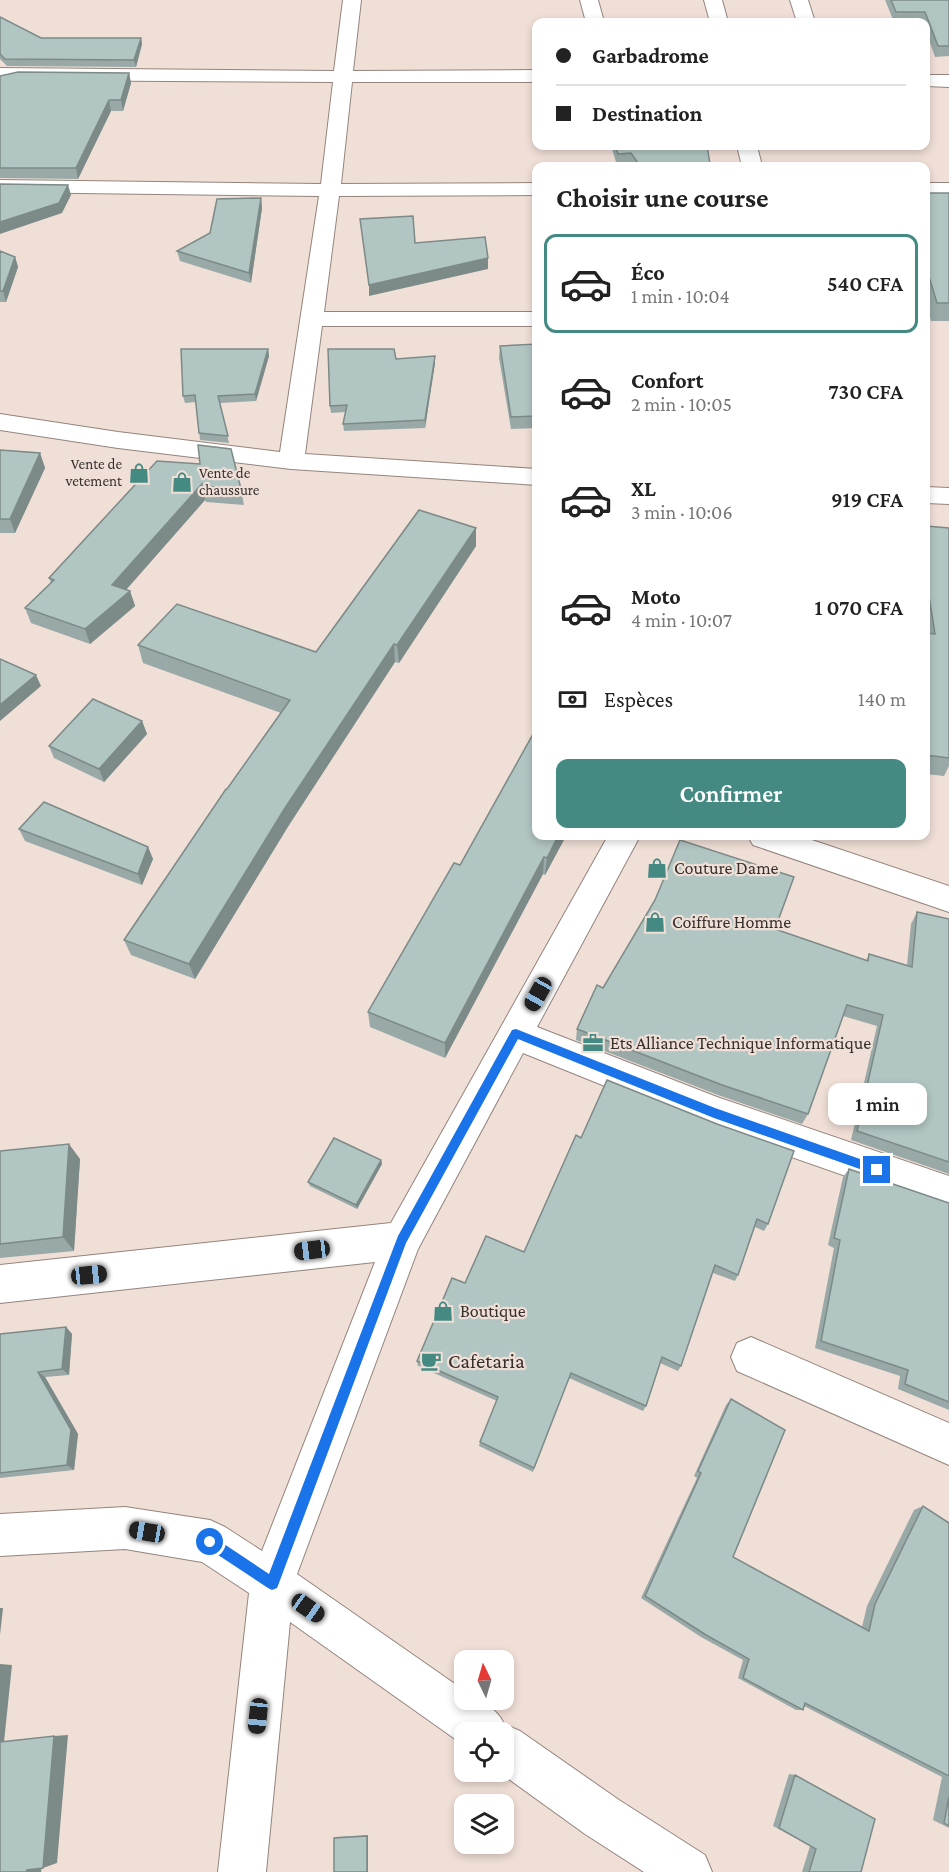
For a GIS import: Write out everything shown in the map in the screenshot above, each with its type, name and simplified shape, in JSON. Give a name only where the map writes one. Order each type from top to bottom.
[{"type":"street","points":[[291,461],[330,190],[352,0]]},
{"type":"street","points":[[589,0],[594,18]]},
{"type":"street","points":[[713,0],[718,18]]},
{"type":"street","points":[[799,0],[805,18]]},
{"type":"street","points":[[0,74],[342,78],[532,76]]},
{"type":"street","points":[[930,81],[949,81]]},
{"type":"street","points":[[0,186],[330,190],[532,189]]},
{"type":"street","points":[[930,189],[949,189]]},
{"type":"street","points":[[312,319],[532,319]]},
{"type":"street","points":[[0,422],[118,440],[291,461],[532,477]]},
{"type":"street","points":[[930,495],[949,496]]},
{"type":"street","points":[[242,1872],[272,1583],[402,1240],[622,840]]},
{"type":"street","points":[[776,840],[949,899]]},
{"type":"street","points":[[516,1034],[714,1113],[949,1194]]},
{"type":"street","points":[[0,1284],[402,1240]]},
{"type":"street","points":[[750,1357],[949,1444]]},
{"type":"street","points":[[0,1535],[125,1528],[210,1542],[470,1722]]},
{"type":"street","points":[[514,1754],[602,1817],[688,1872]]},
{"type":"building","points":[[891,0],[949,0],[949,46],[938,46],[930,25],[930,18],[927,18],[925,12],[896,12]]},
{"type":"building","points":[[0,17],[41,38],[141,38],[134,60],[5,59],[0,54]]},
{"type":"building","points":[[18,72],[129,73],[121,100],[109,100],[76,168],[0,168],[0,76]]},
{"type":"building","points":[[616,150],[708,150],[710,162],[637,162],[631,153],[618,154]]},
{"type":"building","points":[[0,184],[68,185],[59,203],[0,222]]},
{"type":"building","points":[[930,193],[949,193],[949,303],[937,303],[930,280]]},
{"type":"building","points":[[261,198],[249,273],[177,251],[210,233],[217,199]]},
{"type":"building","points":[[413,216],[415,243],[485,237],[488,258],[369,285],[360,219]]},
{"type":"building","points":[[0,251],[15,257],[3,291],[0,291]]},
{"type":"building","points":[[532,344],[532,416],[511,417],[500,346]]},
{"type":"building","points":[[181,349],[268,349],[255,394],[218,396],[228,436],[199,433],[195,395],[183,396]]},
{"type":"building","points":[[328,349],[394,349],[396,359],[435,356],[425,420],[343,424],[347,405],[330,406]]},
{"type":"building","points":[[198,445],[231,449],[241,489],[202,486],[202,484],[112,585],[130,591],[85,629],[25,608],[54,580],[49,578],[157,461],[200,464]]},
{"type":"building","points":[[0,450],[40,453],[10,519],[0,519]]},
{"type":"building","points":[[419,510],[476,528],[397,645],[394,644],[285,808],[189,964],[124,940],[226,789],[290,700],[138,645],[177,604],[316,652]]},
{"type":"building","points":[[930,526],[949,528],[949,758],[930,756],[930,633],[935,634],[930,602]]},
{"type":"building","points":[[0,659],[36,675],[0,705]]},
{"type":"building","points":[[93,699],[142,721],[99,769],[49,746]]},
{"type":"building","points":[[532,736],[532,840],[556,840],[547,858],[544,857],[445,1043],[368,1012],[454,863],[460,865]]},
{"type":"building","points":[[44,802],[148,847],[138,874],[19,829]]},
{"type":"building","points":[[680,840],[794,877],[775,929],[868,961],[869,954],[912,967],[917,912],[949,919],[949,1162],[857,1131],[883,1015],[847,1005],[808,1114],[722,1085],[577,1029],[597,985],[603,988],[655,900]]},
{"type":"building","points":[[607,1080],[717,1124],[794,1151],[768,1224],[757,1219],[738,1275],[715,1265],[681,1366],[662,1357],[646,1406],[571,1373],[534,1468],[480,1442],[498,1397],[417,1361],[452,1278],[465,1283],[486,1236],[524,1252],[576,1135],[581,1138]]},
{"type":"building","points":[[334,1138],[381,1160],[356,1205],[308,1182]]},
{"type":"building","points":[[69,1144],[63,1237],[0,1244],[0,1151]]},
{"type":"building","points":[[849,1169],[949,1203],[949,1402],[905,1384],[908,1370],[821,1341],[840,1240],[834,1238]]},
{"type":"building","points":[[66,1327],[62,1369],[38,1372],[71,1430],[67,1465],[0,1473],[0,1334]]},
{"type":"building","points":[[731,1399],[785,1430],[733,1557],[869,1631],[875,1604],[923,1506],[949,1523],[949,1776],[805,1703],[803,1710],[743,1678],[749,1659],[645,1596],[701,1473],[698,1471]]},
{"type":"building","points":[[54,1736],[43,1868],[26,1872],[0,1872],[0,1742]]},
{"type":"building","points":[[795,1775],[875,1819],[861,1872],[809,1872],[816,1849],[779,1828]]},
{"type":"building","points":[[949,1797],[949,1826],[944,1823]]},
{"type":"building","points":[[367,1836],[367,1872],[334,1872],[334,1838]]},
{"type":"place","name":"Vente de vetement","points":[[139,473]]},
{"type":"place","name":"Vente de chaussure","points":[[182,482]]},
{"type":"place","name":"Couture Dame","points":[[657,868]]},
{"type":"place","name":"Coiffure Homme","points":[[655,922]]},
{"type":"place","name":"Ets Alliance Technique Informatique","points":[[593,1043]]},
{"type":"place","name":"Boutique","points":[[443,1311]]},
{"type":"place","name":"Cafetaria","points":[[431,1361]]},
{"type":"route","points":[[210,1542],[272,1583],[402,1240],[516,1034],[714,1113],[877,1170]]}]
